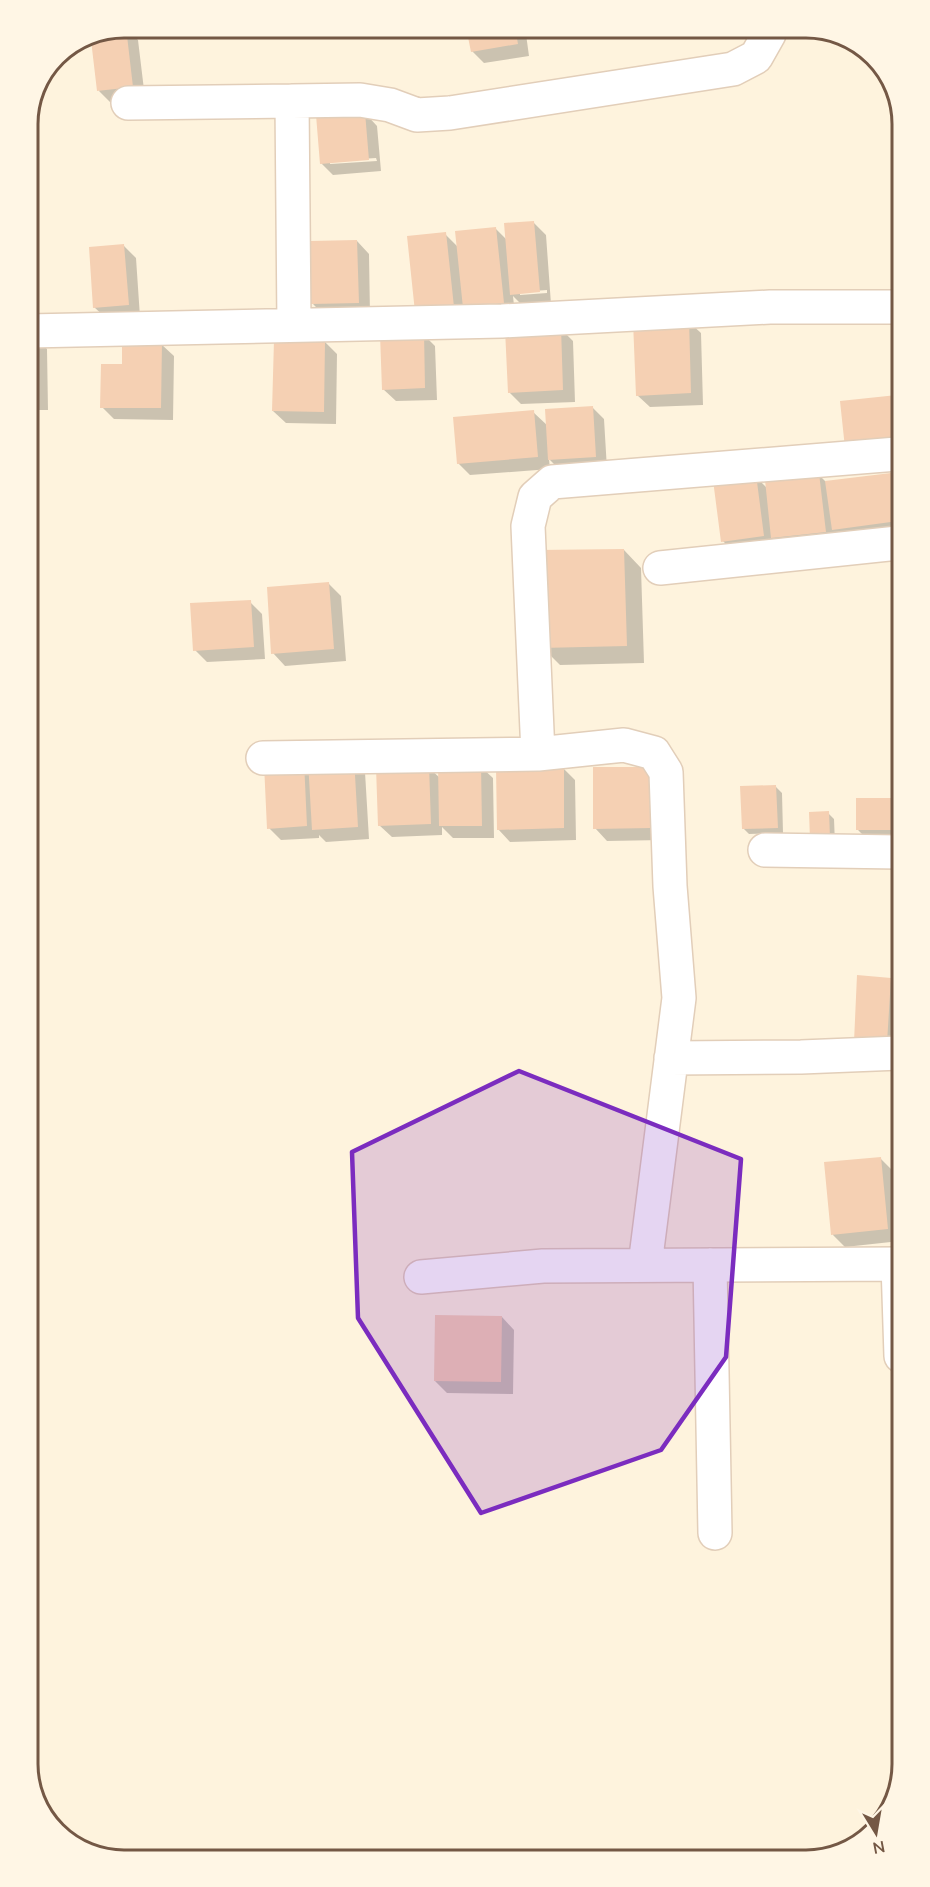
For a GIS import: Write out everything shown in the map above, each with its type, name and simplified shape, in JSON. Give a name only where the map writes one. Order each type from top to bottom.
[{"type":"street","points":[[128,103],[360,100],[390,105],[417,115],[473,110],[733,69],[756,57],[767,38]]},
{"type":"street","points":[[292,101],[294,326]]},
{"type":"street","points":[[38,331],[502,321],[771,307],[892,306]]},
{"type":"street","points":[[538,754],[528,526],[536,497],[552,482],[892,454]]},
{"type":"street","points":[[660,568],[892,544]]},
{"type":"street","points":[[263,758],[538,754],[624,745],[654,753],[666,772],[670,886],[679,998],[645,1265]]},
{"type":"street","points":[[765,849],[892,852]]},
{"type":"street","points":[[671,1058],[892,1053]]},
{"type":"street","points":[[710,1264],[715,1533]]},
{"type":"street","points":[[421,1277],[543,1266],[892,1264]]},
{"type":"highlighted area","points":[[519,1071],[741,1159],[726,1357],[661,1450],[481,1513],[358,1318],[352,1152]]},
{"type":"building","points":[[127,38],[133,87],[97,91],[91,44],[106,39]]},
{"type":"building","points":[[468,38],[517,38],[518,44],[471,52]]},
{"type":"building","points":[[365,112],[369,160],[320,164],[316,115]]},
{"type":"building","points":[[534,221],[540,292],[510,295],[504,223]]},
{"type":"building","points":[[496,227],[504,303],[463,308],[455,231]]},
{"type":"building","points":[[446,232],[454,307],[415,312],[407,236]]},
{"type":"building","points":[[357,240],[359,303],[311,304],[310,241]]},
{"type":"building","points":[[124,244],[129,305],[93,308],[89,247]]},
{"type":"building","points":[[689,319],[691,393],[636,396],[633,321]]},
{"type":"building","points":[[561,327],[563,390],[508,393],[505,329]]},
{"type":"building","points":[[424,332],[425,388],[382,390],[380,334]]},
{"type":"building","points":[[274,340],[325,341],[324,412],[272,411]]},
{"type":"building","points":[[122,342],[162,342],[161,408],[100,408],[101,364],[122,364]]},
{"type":"building","points":[[892,396],[892,443],[845,448],[840,401]]},
{"type":"building","points":[[593,406],[596,457],[548,460],[545,409]]},
{"type":"building","points":[[534,410],[538,457],[457,464],[453,417]]},
{"type":"building","points":[[819,473],[826,532],[771,538],[765,480]]},
{"type":"building","points":[[891,473],[892,522],[832,530],[825,481]]},
{"type":"building","points":[[756,474],[764,536],[721,542],[713,480]]},
{"type":"building","points":[[624,549],[627,646],[541,648],[538,550]]},
{"type":"building","points":[[329,582],[334,649],[271,654],[267,587]]},
{"type":"building","points":[[251,600],[254,647],[193,651],[190,603]]},
{"type":"building","points":[[354,758],[358,827],[312,830],[308,761]]},
{"type":"building","points":[[304,761],[307,826],[267,829],[264,764]]},
{"type":"building","points":[[429,765],[431,824],[378,826],[376,767]]},
{"type":"building","points":[[438,765],[481,765],[482,826],[439,826]]},
{"type":"building","points":[[564,766],[564,828],[497,830],[496,767]]},
{"type":"building","points":[[593,767],[651,767],[651,828],[593,829]]},
{"type":"building","points":[[776,785],[778,828],[742,829],[740,786]]},
{"type":"building","points":[[856,798],[892,798],[892,830],[856,830]]},
{"type":"building","points":[[829,811],[830,838],[810,839],[809,812]]},
{"type":"building","points":[[857,975],[891,978],[887,1043],[854,1042]]},
{"type":"building","points":[[881,1157],[888,1229],[831,1235],[824,1162]]},
{"type":"building","points":[[435,1315],[502,1316],[501,1382],[434,1381]]}]
